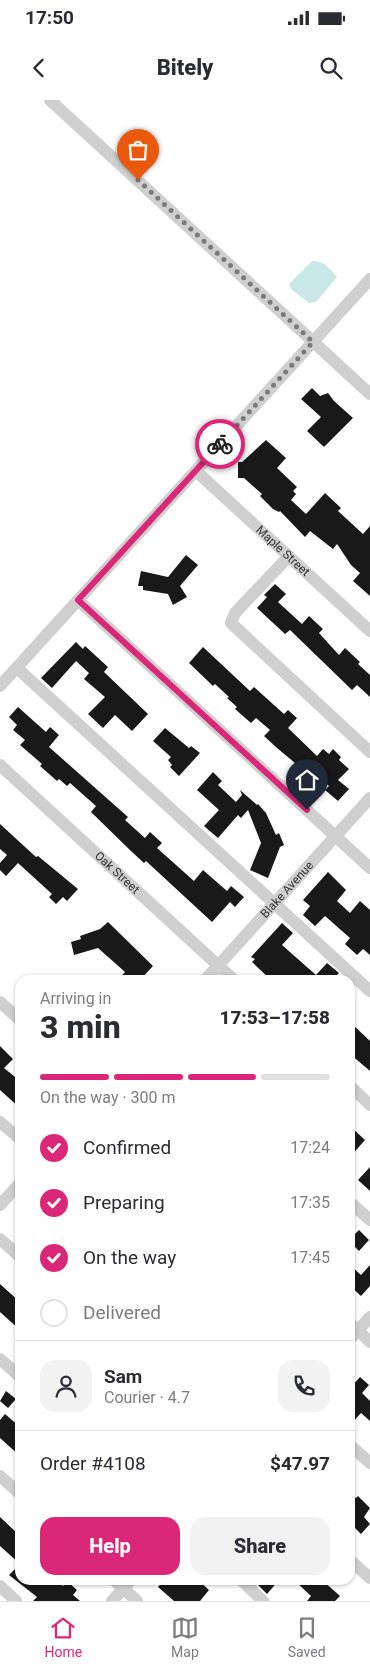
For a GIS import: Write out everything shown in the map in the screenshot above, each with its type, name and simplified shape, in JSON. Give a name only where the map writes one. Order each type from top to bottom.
[{"type":"street","points":[[50,100],[370,394]]},
{"type":"street","points":[[0,686],[370,279]]},
{"type":"street","name":"Maple Street","points":[[196,471],[370,631]]},
{"type":"street","points":[[289,556],[235,613],[232,623],[370,752]]},
{"type":"street","points":[[78,600],[370,868]]},
{"type":"street","points":[[17,668],[353,975]]},
{"type":"street","name":"Oak Street","points":[[0,765],[229,975]]},
{"type":"street","name":"Blake Avenue","points":[[209,975],[370,798]]},
{"type":"street","points":[[355,977],[370,991]]},
{"type":"street","points":[[0,1002],[15,1016]]},
{"type":"street","points":[[355,1091],[370,1105]]},
{"type":"street","points":[[0,1122],[15,1135]]},
{"type":"street","points":[[0,1205],[15,1188]]},
{"type":"street","points":[[355,1206],[370,1220]]},
{"type":"street","points":[[0,1239],[15,1252]]},
{"type":"street","points":[[355,1329],[370,1317]]},
{"type":"street","points":[[355,1332],[370,1342]]},
{"type":"street","points":[[0,1358],[15,1372]]},
{"type":"street","points":[[355,1450],[370,1463]]},
{"type":"street","points":[[0,1476],[15,1490]]},
{"type":"street","points":[[355,1564],[370,1578]]},
{"type":"street","points":[[112,1601],[121,1585]]},
{"type":"street","points":[[124,1585],[136,1601]]},
{"type":"street","points":[[246,1585],[263,1601]]},
{"type":"street","points":[[0,1586],[16,1601]]},
{"type":"water","points":[[312,261],[320,262],[337,277],[316,302],[309,303],[291,289],[289,284]]},
{"type":"building","points":[[312,388],[320,396],[328,393],[353,418],[324,447],[307,431],[321,417],[301,399]]},
{"type":"building","points":[[266,440],[286,458],[277,468],[297,487],[293,491],[296,494],[291,500],[306,514],[325,493],[341,508],[338,511],[363,534],[370,526],[370,596],[353,581],[360,573],[351,565],[337,544],[333,549],[310,531],[305,537],[280,511],[273,509],[260,496],[262,494],[244,478],[238,478],[238,462],[242,462]]},
{"type":"building","points":[[186,555],[198,565],[180,586],[187,597],[173,605],[168,594],[143,590],[143,586],[138,586],[141,571],[168,577]]},
{"type":"building","points":[[275,584],[286,594],[278,602],[302,624],[309,616],[323,629],[319,633],[339,655],[345,648],[360,662],[358,664],[370,675],[370,697],[357,685],[352,690],[290,630],[285,634],[257,608],[267,597],[264,595]]},
{"type":"building","points":[[76,642],[83,649],[85,646],[108,667],[104,672],[148,714],[132,731],[115,715],[103,728],[88,714],[105,697],[84,679],[89,673],[76,661],[52,688],[41,678]]},
{"type":"building","points":[[203,647],[250,691],[254,687],[284,714],[288,710],[297,718],[288,728],[317,756],[323,749],[329,754],[333,749],[341,757],[339,760],[349,769],[338,780],[349,789],[338,801],[325,790],[329,786],[320,776],[305,763],[301,768],[277,748],[264,736],[270,730],[256,718],[251,723],[235,709],[237,707],[227,698],[229,697],[215,684],[213,686],[189,663]]},
{"type":"building","points":[[18,707],[46,732],[50,727],[59,735],[49,747],[128,817],[125,820],[145,838],[150,832],[162,843],[157,848],[194,881],[203,870],[227,891],[231,886],[244,897],[235,907],[230,902],[212,922],[146,861],[144,863],[91,812],[96,806],[70,783],[67,786],[59,779],[57,781],[40,766],[42,764],[20,745],[25,740],[13,730],[17,725],[9,717]]},
{"type":"building","points":[[165,728],[189,748],[191,746],[200,753],[179,776],[170,767],[172,765],[168,760],[171,757],[153,741]]},
{"type":"building","points":[[213,772],[222,781],[218,785],[236,802],[242,795],[240,790],[258,804],[266,813],[276,835],[279,833],[284,845],[280,847],[268,878],[250,870],[261,843],[248,810],[241,818],[238,815],[218,838],[204,826],[219,810],[197,790]]},
{"type":"building","points":[[0,824],[36,857],[38,856],[78,889],[67,901],[63,897],[56,904],[49,897],[52,894],[18,863],[6,876],[0,870],[0,863],[7,855],[0,849]]},
{"type":"building","points":[[328,872],[346,890],[337,901],[350,913],[360,901],[370,910],[370,955],[363,949],[357,955],[345,944],[350,938],[325,916],[315,926],[303,915],[310,906],[303,900]]},
{"type":"building","points":[[108,922],[153,966],[145,975],[122,975],[125,972],[98,948],[74,955],[71,942],[81,939],[80,936],[100,929]]},
{"type":"building","points":[[282,923],[293,933],[282,945],[316,975],[266,975],[252,962],[255,959],[251,957]]},
{"type":"building","points":[[327,963],[339,973],[337,975],[316,975]]},
{"type":"building","points":[[355,1027],[370,1041],[370,1071],[355,1058]]},
{"type":"building","points":[[0,1046],[13,1059],[4,1068],[15,1077],[15,1104],[0,1090]]},
{"type":"building","points":[[355,1131],[365,1140],[355,1151]]},
{"type":"building","points":[[370,1167],[370,1191],[358,1180]]},
{"type":"building","points":[[359,1230],[369,1240],[359,1251],[355,1247],[355,1234]]},
{"type":"building","points":[[370,1265],[370,1286],[361,1296],[355,1291],[355,1270],[361,1275]]},
{"type":"building","points":[[0,1284],[15,1298],[15,1326],[0,1312]]},
{"type":"building","points":[[360,1377],[369,1385],[362,1393],[370,1401],[370,1421],[361,1413],[355,1420],[355,1382]]},
{"type":"building","points":[[6,1391],[15,1398],[8,1408],[0,1401]]},
{"type":"building","points":[[5,1414],[15,1423],[15,1452],[0,1438],[0,1420]]},
{"type":"building","points":[[358,1496],[370,1508],[364,1517],[370,1524],[361,1534],[355,1528],[355,1497]]},
{"type":"building","points":[[0,1517],[15,1531],[15,1560],[0,1546]]},
{"type":"building","points":[[15,1569],[15,1580],[9,1575]]},
{"type":"building","points":[[22,1585],[71,1585],[77,1590],[73,1595],[80,1601],[33,1601],[37,1597]]},
{"type":"building","points":[[160,1585],[204,1585],[209,1590],[200,1601],[174,1601],[158,1587]]},
{"type":"building","points":[[258,1585],[275,1585],[267,1594]]},
{"type":"building","points":[[299,1585],[328,1585],[340,1596],[335,1601],[307,1601],[311,1596]]},
{"type":"way so far","points":[[138,180],[313,342],[220,444]]},
{"type":"route","points":[[220,444],[78,600],[307,810]]}]
